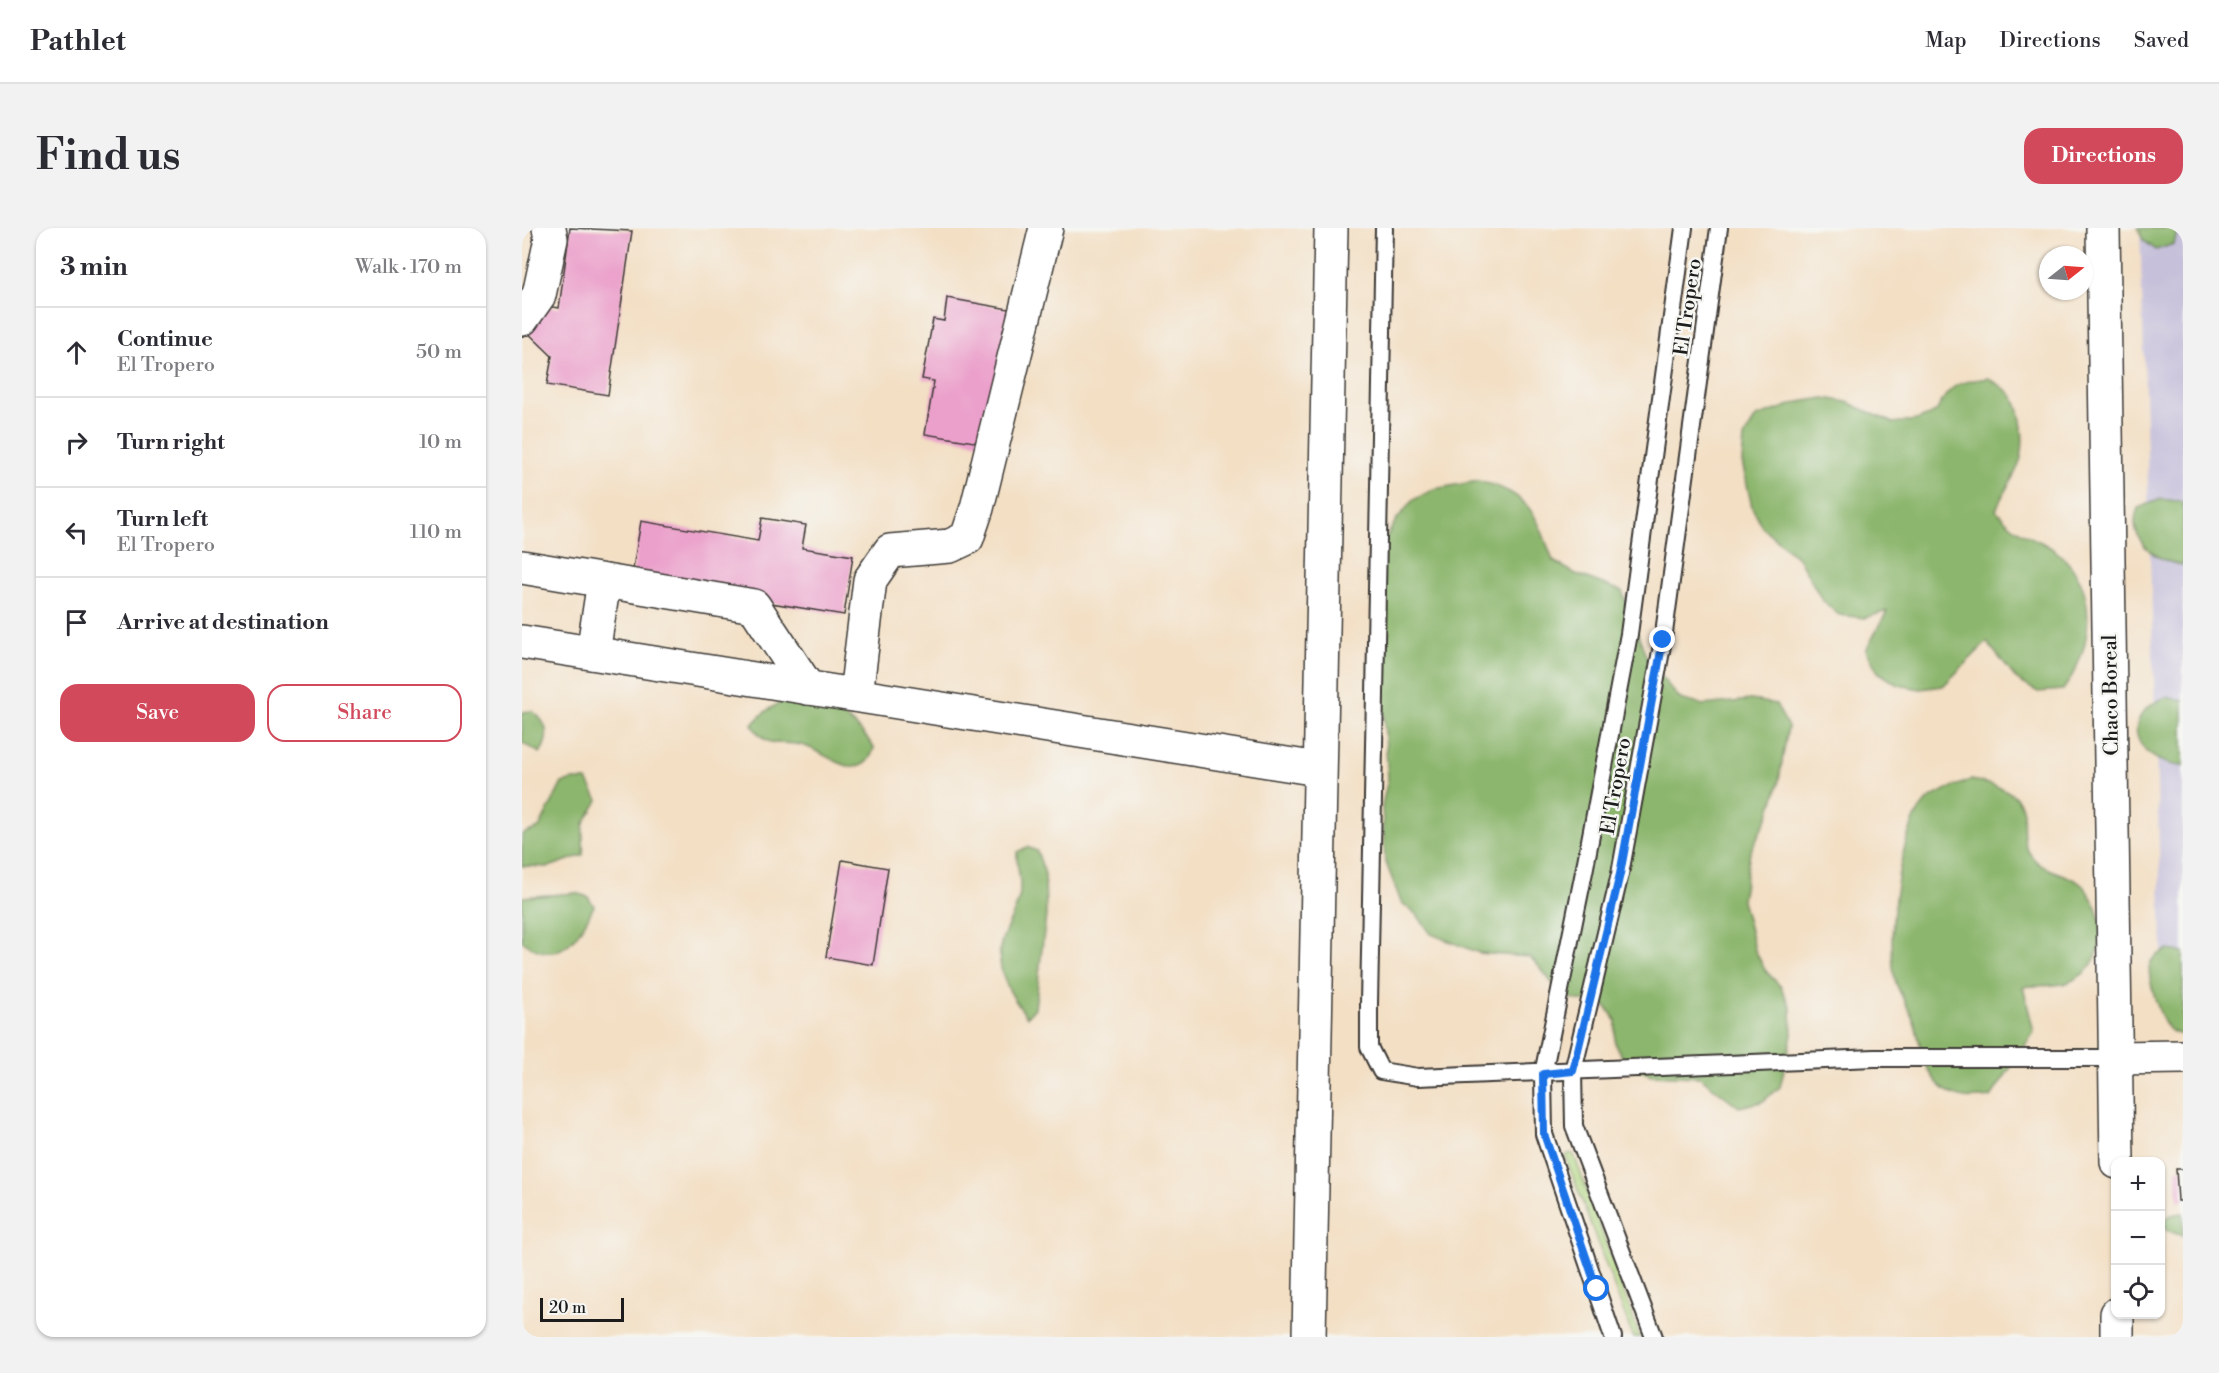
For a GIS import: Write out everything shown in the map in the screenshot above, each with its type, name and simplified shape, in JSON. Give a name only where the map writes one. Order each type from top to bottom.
[{"type":"street","points":[[522,319],[539,295],[551,239],[549,228]]},
{"type":"street","points":[[856,695],[870,580],[890,551],[950,546],[966,538],[980,497],[1046,228]]},
{"type":"street","points":[[1309,1337],[1318,769],[1331,228]]},
{"type":"street","name":"Chaco Boreal","points":[[2103,228],[2116,1157]]},
{"type":"street","points":[[522,567],[753,606],[808,688]]},
{"type":"street","points":[[593,653],[604,581]]},
{"type":"street","points":[[522,642],[1318,769]]},
{"type":"street","points":[[2116,1058],[2183,1057]]},
{"type":"street","points":[[2117,1319],[2117,1337]]},
{"type":"lane","points":[[1384,228],[1369,1047],[1381,1071],[1418,1077],[1543,1074],[1874,1058],[2116,1058]]},
{"type":"lane","name":"El Tropero","points":[[1613,1337],[1544,1134],[1543,1074],[1586,867],[1629,634],[1684,228]]},
{"type":"lane","name":"El Tropero","points":[[1654,1337],[1574,1126],[1573,1071],[1620,874],[1663,640],[1719,228]]},
{"type":"shaded area","points":[[2140,228],[2183,228],[2183,1009],[2164,1009]]},
{"type":"green space","points":[[2138,228],[2178,228],[2174,244],[2156,250],[2143,240]]},
{"type":"green space","points":[[1989,378],[2014,398],[2023,437],[2019,464],[1996,510],[2017,530],[2057,552],[2071,567],[2081,583],[2086,600],[2088,619],[2086,637],[2081,656],[2063,690],[2038,692],[2017,680],[1987,642],[1943,686],[1921,689],[1898,685],[1878,672],[1866,650],[1887,611],[1865,618],[1839,615],[1822,600],[1799,559],[1762,527],[1752,507],[1742,462],[1744,437],[1756,417],[1799,402],[1824,398],[1847,402],[1893,423],[1917,420],[1936,412],[1946,395],[1956,386]]},
{"type":"green space","points":[[1478,481],[1509,492],[1529,508],[1542,531],[1553,561],[1576,574],[1622,591],[1648,661],[1680,699],[1703,705],[1751,700],[1776,704],[1788,727],[1778,786],[1769,814],[1750,852],[1742,900],[1755,950],[1765,970],[1781,987],[1791,1008],[1792,1035],[1780,1087],[1762,1102],[1739,1107],[1700,1077],[1651,1075],[1626,1065],[1615,1043],[1616,1020],[1603,1003],[1587,1002],[1566,996],[1530,957],[1479,953],[1431,934],[1418,916],[1401,902],[1385,860],[1382,805],[1388,779],[1373,559],[1397,519],[1413,500],[1434,489]]},
{"type":"green space","points":[[2161,499],[2183,502],[2183,565],[2153,554],[2146,547],[2136,529],[2135,519],[2138,508]]},
{"type":"green space","points":[[805,694],[835,710],[861,731],[874,748],[868,760],[861,766],[843,765],[805,746],[770,742],[758,734],[752,725],[763,713],[776,705]]},
{"type":"green space","points":[[2166,697],[2183,700],[2183,766],[2153,757],[2138,738],[2137,727],[2141,716],[2150,706]]},
{"type":"green space","points":[[532,711],[542,720],[546,730],[546,741],[540,753],[522,743],[522,712]]},
{"type":"green space","points":[[587,780],[598,800],[585,821],[583,855],[549,867],[522,866],[522,834],[539,828],[562,783]]},
{"type":"green space","points":[[1971,780],[1997,787],[2013,795],[2020,804],[2023,815],[2024,838],[2028,850],[2042,866],[2082,885],[2091,896],[2097,909],[2101,938],[2092,964],[2082,974],[2064,984],[2023,987],[2034,1032],[1991,1097],[1973,1099],[1949,1093],[1932,1076],[1911,1013],[1896,983],[1892,943],[1896,889],[1901,861],[1916,816],[1931,798]]},
{"type":"green space","points":[[1027,847],[1037,851],[1045,874],[1046,915],[1035,1008],[1027,1017],[1004,980],[1000,948],[1019,898],[1017,852]]},
{"type":"green space","points":[[576,893],[588,897],[594,906],[582,929],[566,946],[557,951],[547,952],[535,949],[522,941],[522,897]]},
{"type":"green space","points":[[2168,950],[2183,952],[2183,1035],[2170,1030],[2164,1022],[2157,1006],[2150,977],[2151,961]]},
{"type":"green space","points":[[1571,1153],[1574,1155],[1640,1337],[1633,1337],[1567,1161],[1566,1155]]},
{"type":"green space","points":[[2183,1213],[2183,1236],[2169,1231],[2165,1226],[2165,1220],[2171,1215]]},
{"type":"building","points":[[570,228],[632,231],[608,395],[547,385],[552,356],[522,327],[538,305],[559,308]]},
{"type":"building","points":[[947,298],[1009,309],[986,444],[925,434],[934,381],[922,379],[933,319],[944,321]]},
{"type":"building","points":[[762,518],[806,525],[802,548],[853,556],[844,615],[631,580],[641,521],[758,541]]},
{"type":"building","points":[[842,860],[888,868],[873,965],[826,957]]},
{"type":"building","points":[[2176,1169],[2183,1169],[2183,1201],[2178,1201]]},
{"type":"route","points":[[1597,1289],[1544,1134],[1543,1074],[1573,1071],[1620,874],[1663,640]]}]
